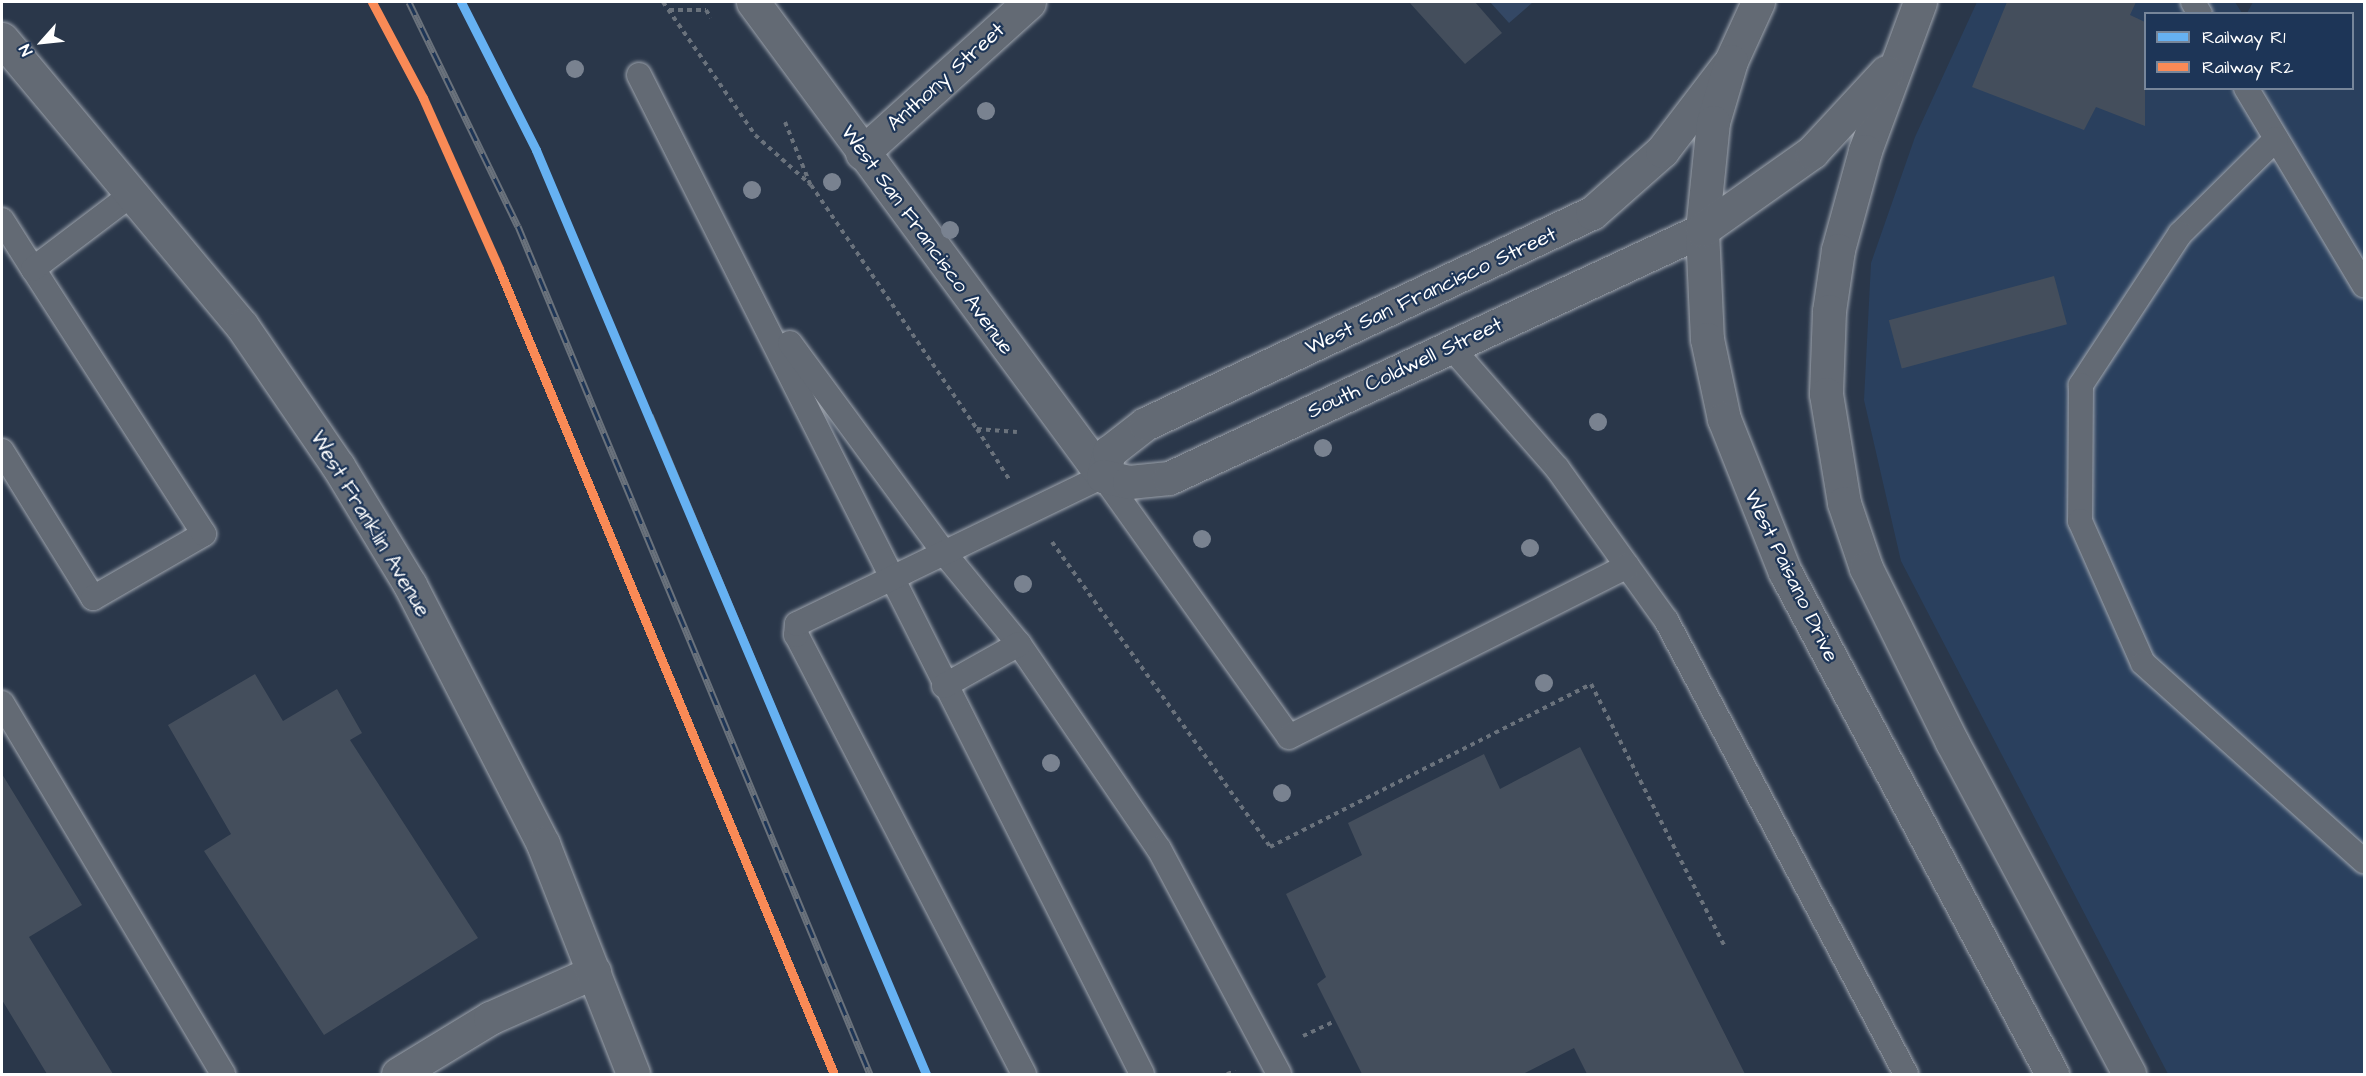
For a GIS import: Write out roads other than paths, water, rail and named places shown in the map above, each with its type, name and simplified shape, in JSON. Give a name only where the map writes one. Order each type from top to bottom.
[{"type":"street","name":"West San Francisco Avenue","points":[[753,2],[862,153],[1103,476]]},
{"type":"street","name":"Anthony Street","points":[[862,153],[1029,2]]},
{"type":"street","name":"West Paisano Drive","points":[[1758,2],[1731,62],[1713,122],[1702,230],[1707,339],[1724,419],[1749,493],[1785,572],[2052,1074]]},
{"type":"street","points":[[1920,2],[1894,64],[1838,250],[1829,310],[1826,394],[1844,503],[1866,568],[1947,732],[2129,1074]]},
{"type":"street","name":"West Franklin Avenue","points":[[2,42],[133,193],[242,326],[338,466],[410,585],[543,844],[633,1074]]},
{"type":"street","name":"West San Francisco Street","points":[[1103,476],[1109,452],[1145,424],[1592,213],[1662,151],[1731,62]]},
{"type":"street","name":"South Coldwell Street","points":[[1103,476],[1129,482],[1169,478],[1702,230],[1812,152],[1894,64]]},
{"type":"street","points":[[398,1074],[490,1018],[594,972]]},
{"type":"lane","points":[[639,75],[749,288],[894,577],[944,686],[1142,1074]]},
{"type":"lane","points":[[2247,90],[2364,285]]},
{"type":"lane","points":[[2276,139],[2180,234],[2081,385],[2080,522],[2144,663],[2364,861]]},
{"type":"lane","points":[[33,269],[133,193]]},
{"type":"lane","points":[[2,220],[204,534],[93,598],[2,451]]},
{"type":"lane","points":[[749,288],[945,554],[1019,644],[1159,849],[1279,1074]]},
{"type":"lane","points":[[1451,346],[1557,468],[1666,620],[1906,1074]]},
{"type":"lane","points":[[1024,1074],[796,635],[797,624],[819,611],[945,554],[1103,476],[1289,737],[1628,566]]},
{"type":"lane","points":[[944,686],[1019,644]]},
{"type":"lane","points":[[2,703],[223,1074]]},
{"type":"railway","points":[[372,2],[423,98],[499,269],[834,1074]]},
{"type":"railway","points":[[409,2],[518,226],[870,1074]]},
{"type":"railway","points":[[650,415],[926,1074]]},
{"type":"rail line","name":"R2","points":[[372,2],[423,98],[499,269],[834,1074]]},
{"type":"rail line","name":"R1","points":[[461,2],[536,150],[926,1074]]}]
